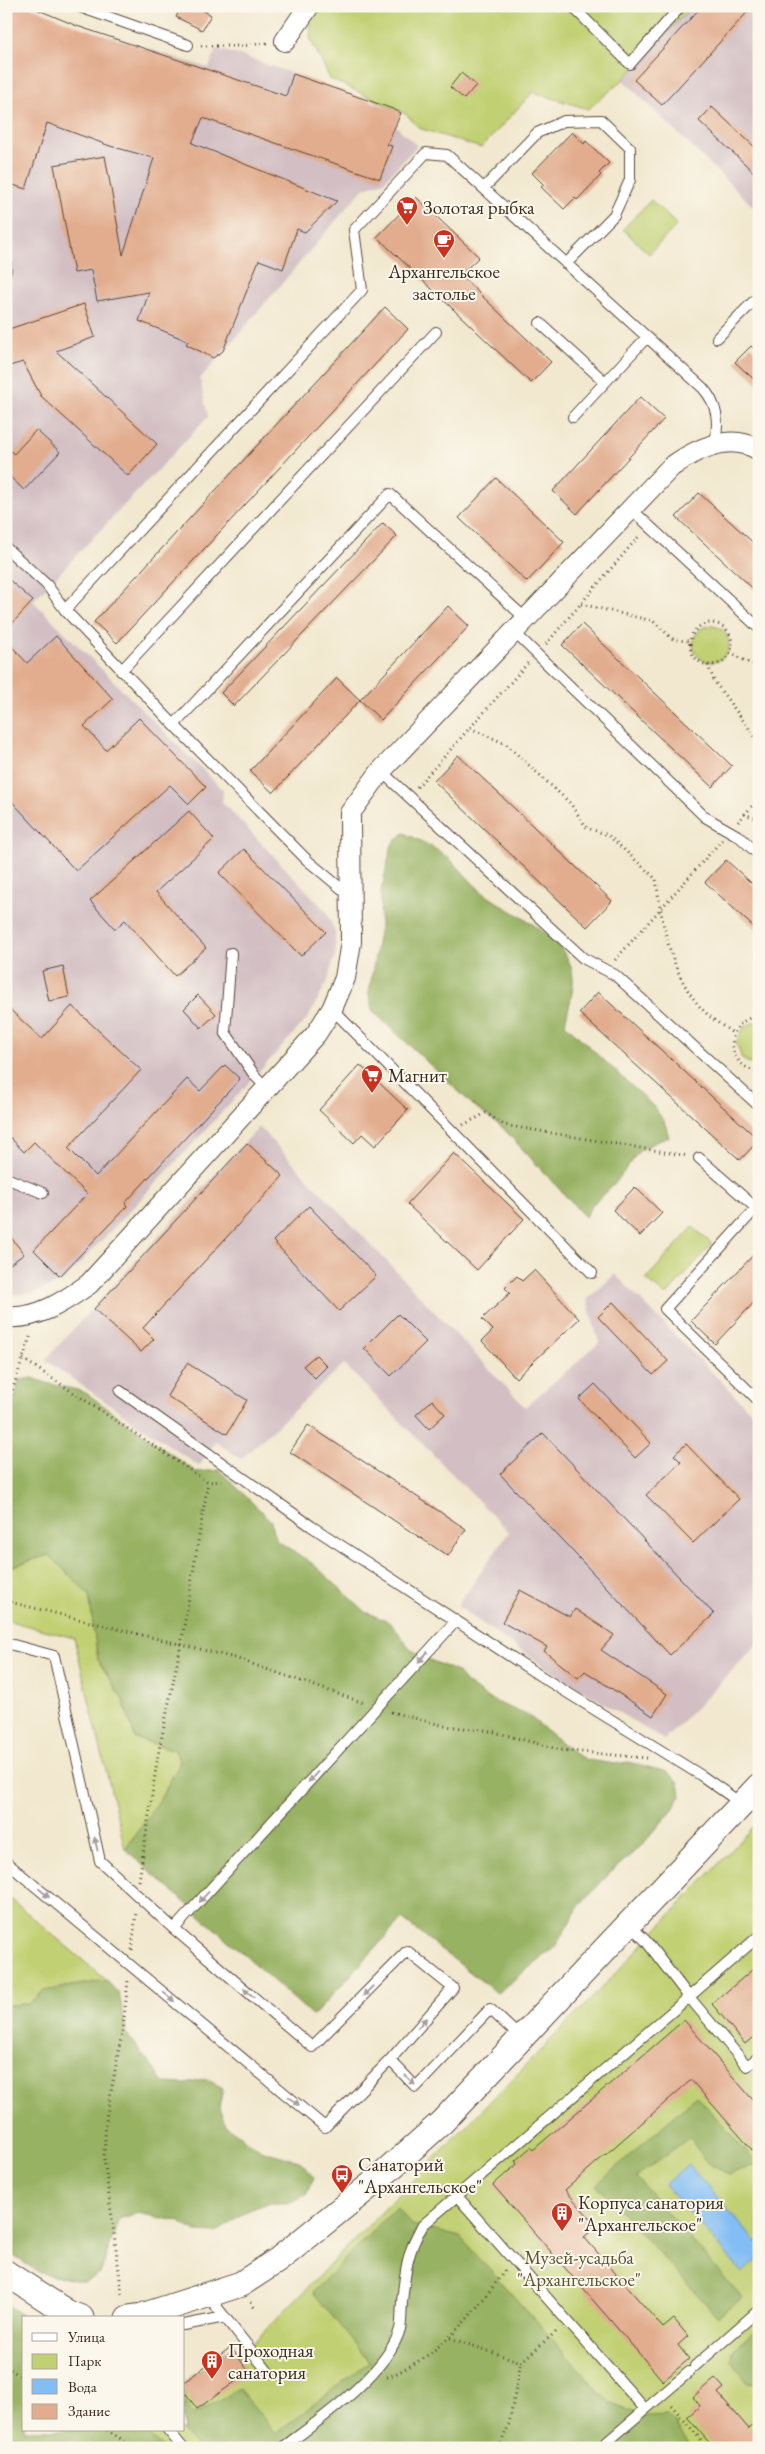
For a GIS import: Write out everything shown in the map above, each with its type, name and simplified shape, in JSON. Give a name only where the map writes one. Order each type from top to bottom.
[{"type":"street","points":[[285,41],[309,6]]},
{"type":"street","points":[[8,1322],[38,1313],[64,1302],[89,1284],[316,1034],[332,1009],[345,978],[351,942],[349,895],[350,813],[381,771],[630,508],[671,468],[697,450],[714,444],[736,443],[759,450]]},
{"type":"street","points":[[142,2316],[240,2284],[278,2260],[315,2231],[442,2122],[759,1786]]},
{"type":"street","points":[[6,2272],[68,2313],[76,2316]]},
{"type":"lane","points":[[572,6],[630,64],[680,6]]},
{"type":"lane","points":[[81,7],[188,45]]},
{"type":"lane","points":[[484,188],[537,133],[564,121],[601,120],[630,148],[630,180],[614,215],[566,264]]},
{"type":"lane","points":[[64,610],[362,290],[354,230],[426,153],[447,155],[712,398],[717,412],[714,444]]},
{"type":"lane","points":[[6,212],[6,271]]},
{"type":"lane","points":[[717,338],[754,301],[759,301]]},
{"type":"lane","points":[[540,323],[605,382]]},
{"type":"lane","points":[[121,671],[436,332]]},
{"type":"lane","points":[[573,417],[647,337]]},
{"type":"lane","points":[[174,725],[390,494],[705,817],[740,837],[759,855]]},
{"type":"lane","points":[[630,508],[759,628]]},
{"type":"lane","points":[[6,548],[47,586],[64,610],[121,671],[307,860],[349,895]]},
{"type":"lane","points":[[381,771],[583,958],[615,976],[759,1106]]},
{"type":"lane","points":[[231,953],[226,1032],[255,1076],[267,1088]]},
{"type":"lane","points":[[332,1009],[592,1273]]},
{"type":"lane","points":[[699,1158],[758,1206],[665,1309],[759,1401]]},
{"type":"lane","points":[[6,1178],[43,1193]]},
{"type":"lane","points":[[120,1391],[311,1526],[742,1804]]},
{"type":"lane","points":[[174,1929],[456,1621]]},
{"type":"lane","points":[[6,1643],[54,1656],[100,1861],[174,1929],[312,2047],[407,1951],[453,1988],[390,2060],[325,2127],[6,1862]]},
{"type":"lane","points":[[629,1923],[646,1941],[689,1997],[748,2066],[759,2057]]},
{"type":"lane","points":[[282,2448],[332,2411],[366,2380],[392,2345],[400,2329],[405,2274],[412,2242],[423,2226],[759,1936]]},
{"type":"lane","points":[[390,2060],[416,2086],[490,2010],[521,2038]]},
{"type":"lane","points":[[457,2196],[645,2409]]},
{"type":"lane","points":[[208,2296],[269,2373]]},
{"type":"lane","points":[[600,2448],[759,2310]]},
{"type":"lane","points":[[185,2325],[225,2317]]},
{"type":"lane","points":[[170,2432],[183,2448]]},
{"type":"path","points":[[188,45],[241,46],[285,41]]},
{"type":"path","points":[[581,604],[653,621],[674,640],[691,641]]},
{"type":"path","points":[[708,665],[724,661],[730,652],[731,636],[719,625],[704,625],[695,631],[691,641],[695,657],[708,665],[714,681],[759,742]]},
{"type":"path","points":[[730,652],[747,662],[759,666]]},
{"type":"path","points":[[470,728],[506,744],[570,803],[587,828],[608,836],[656,879],[660,910],[675,968],[701,1008],[734,1034]]},
{"type":"path","points":[[605,970],[708,858],[759,798]]},
{"type":"path","points":[[744,814],[759,819]]},
{"type":"path","points":[[759,1016],[742,1022],[734,1034],[732,1049],[738,1062],[751,1071],[759,1072]]},
{"type":"path","points":[[452,1130],[486,1113],[504,1125],[699,1158]]},
{"type":"path","points":[[6,1409],[38,1313]]},
{"type":"path","points":[[23,1359],[208,1482],[247,1479]]},
{"type":"path","points":[[6,1601],[235,1658],[377,1708],[445,1726],[491,1731],[561,1750],[675,1760]]},
{"type":"path","points":[[366,2380],[390,2376],[423,2359],[450,2338],[478,2306],[513,2259]]},
{"type":"path","points":[[499,2448],[509,2424],[521,2362],[568,2322]]},
{"type":"path","points":[[450,2338],[521,2362]]},
{"type":"path","points":[[6,2367],[22,2377]]},
{"type":"path","points":[[662,2394],[708,2448]]},
{"type":"path","points":[[110,2432],[136,2448]]},
{"type":"shaded area","points":[[6,6],[29,6],[77,26],[209,68],[216,49],[240,55],[401,113],[396,126],[417,146],[384,181],[363,189],[200,379],[208,417],[33,601],[223,790],[222,802],[326,911],[335,932],[336,952],[327,982],[308,1018],[192,1145],[62,1282],[33,1293],[10,1295],[6,1295]]},
{"type":"shaded area","points":[[692,6],[759,6],[759,212],[623,80]]},
{"type":"shaded area","points":[[259,1127],[525,1407],[599,1343],[587,1300],[615,1274],[759,1420],[759,1643],[664,1740],[548,1669],[457,1606],[509,1532],[344,1364],[241,1459],[216,1442],[199,1466],[45,1360]]},
{"type":"green space","points":[[316,6],[692,6],[623,80],[588,109],[533,92],[481,148],[419,128],[406,114],[330,79],[310,38],[312,13]]},
{"type":"green space","points":[[651,200],[677,225],[649,254],[623,229]]},
{"type":"green space","points":[[711,626],[718,627],[724,631],[728,637],[728,651],[724,657],[718,661],[711,662],[704,661],[698,657],[694,651],[693,644],[694,637],[698,631],[704,627]]},
{"type":"green space","points":[[404,833],[447,857],[480,890],[536,926],[559,946],[567,958],[573,977],[565,1024],[653,1106],[664,1121],[669,1137],[653,1143],[638,1152],[617,1181],[592,1205],[585,1217],[502,1127],[473,1105],[372,1010],[369,993],[380,926],[381,892],[392,844]]},
{"type":"green space","points":[[759,1021],[758,1068],[742,1059],[736,1042],[745,1026]]},
{"type":"green space","points":[[693,1227],[712,1244],[666,1296],[646,1279]]},
{"type":"green space","points":[[33,1378],[86,1393],[196,1472],[219,1470],[271,1521],[276,1540],[313,1564],[366,1612],[391,1623],[409,1647],[419,1655],[457,1672],[466,1683],[489,1699],[529,1716],[575,1754],[587,1760],[615,1764],[628,1762],[668,1772],[679,1782],[681,1796],[673,1809],[643,1844],[609,1874],[579,1906],[555,1947],[497,1993],[402,1919],[313,2016],[125,1849],[159,1801],[180,1763],[175,1750],[135,1738],[123,1700],[98,1660],[89,1595],[49,1555],[6,1568],[6,1420],[13,1407],[19,1380]]},
{"type":"green space","points":[[49,1555],[89,1595],[98,1660],[123,1700],[135,1738],[175,1750],[180,1763],[159,1801],[125,1849],[74,1638],[6,1620],[6,1568]]},
{"type":"green space","name":"Музей-усадьба \"Архангельское\"","points":[[759,1821],[759,2448],[6,2448],[6,2305],[23,2316],[22,2432],[185,2432],[185,2381],[231,2347],[239,2357],[591,1999]]},
{"type":"green space","points":[[6,1895],[106,1980],[44,1991],[28,2004],[6,2005]]},
{"type":"green space","points":[[106,1980],[119,1994],[127,2035],[165,2083],[186,2084],[206,2079],[223,2088],[219,2108],[227,2127],[260,2150],[299,2161],[314,2177],[306,2195],[288,2203],[268,2203],[249,2210],[216,2233],[196,2232],[178,2221],[137,2213],[119,2219],[100,2274],[84,2282],[40,2273],[6,2251],[6,2005],[28,2004],[44,1991]]},
{"type":"green space","points":[[697,2096],[757,2164],[728,2175],[704,2160],[690,2137],[636,2177],[742,2298],[718,2317],[596,2185]]},
{"type":"green space","points":[[396,2207],[412,2225],[460,2237],[609,2402],[643,2416],[667,2415],[676,2424],[690,2448],[197,2448],[183,2432],[185,2432],[185,2404],[195,2414],[239,2389],[276,2433],[369,2362],[313,2292]]},
{"type":"green space","points":[[6,2305],[23,2316],[22,2432],[145,2432],[164,2448],[6,2448]]},
{"type":"green space","points":[[759,2327],[759,2385],[748,2383],[731,2360],[732,2351]]},
{"type":"water","points":[[688,2164],[759,2245],[759,2258],[742,2273],[665,2184]]},
{"type":"building","points":[[6,6],[29,6],[77,26],[286,96],[293,74],[393,109],[401,113],[387,145],[392,146],[380,179],[203,118],[192,143],[337,201],[305,232],[297,229],[283,269],[259,260],[223,351],[213,358],[186,344],[188,341],[139,321],[149,292],[97,301],[91,270],[74,273],[54,165],[105,156],[123,255],[154,158],[110,146],[47,123],[26,189],[6,183]]},
{"type":"building","points":[[182,6],[195,6],[211,15],[202,30],[176,17]]},
{"type":"building","points":[[702,6],[753,6],[662,105],[634,80]]},
{"type":"building","points":[[461,73],[476,85],[464,99],[450,87]]},
{"type":"building","points":[[712,107],[759,151],[759,177],[699,121]]},
{"type":"building","points":[[572,132],[584,144],[586,141],[609,163],[599,173],[601,175],[577,200],[575,198],[564,209],[541,187],[544,185],[532,173]]},
{"type":"building","points":[[416,197],[479,257],[460,275],[551,362],[531,383],[377,237]]},
{"type":"building","points":[[84,304],[95,337],[56,351],[157,444],[128,476],[41,396],[23,362],[6,367],[6,330]]},
{"type":"building","points":[[385,307],[408,329],[117,643],[94,622]]},
{"type":"building","points":[[751,346],[759,353],[759,384],[735,362]]},
{"type":"building","points":[[640,397],[664,419],[577,514],[553,491]]},
{"type":"building","points":[[36,430],[60,452],[24,490],[6,473],[6,447],[14,454]]},
{"type":"building","points":[[496,478],[564,542],[527,582],[459,518]]},
{"type":"building","points":[[699,493],[759,548],[759,594],[676,517]]},
{"type":"building","points":[[383,523],[397,536],[234,706],[221,693]]},
{"type":"building","points":[[6,577],[33,601],[6,630]]},
{"type":"building","points":[[448,606],[469,626],[381,720],[360,700]]},
{"type":"building","points":[[582,624],[732,766],[712,787],[562,645]]},
{"type":"building","points":[[56,636],[113,699],[84,726],[106,750],[139,718],[206,787],[189,804],[170,785],[76,871],[6,795],[6,640],[27,663]]},
{"type":"building","points":[[337,678],[360,700],[273,793],[250,771]]},
{"type":"building","points":[[458,755],[612,901],[587,927],[434,781]]},
{"type":"building","points":[[189,811],[214,839],[156,892],[206,948],[175,976],[125,920],[115,929],[90,901]]},
{"type":"building","points":[[244,849],[326,932],[301,956],[219,873]]},
{"type":"building","points":[[726,860],[759,890],[759,932],[705,882]]},
{"type":"building","points":[[63,966],[69,997],[49,1001],[42,971]]},
{"type":"building","points":[[598,992],[759,1140],[740,1160],[579,1013]]},
{"type":"building","points":[[198,995],[216,1014],[201,1028],[184,1009]]},
{"type":"building","points":[[6,1006],[42,1039],[72,1006],[141,1070],[68,1148],[96,1176],[187,1079],[200,1091],[225,1065],[240,1079],[125,1203],[127,1206],[60,1276],[34,1250],[87,1194],[34,1142],[24,1152],[6,1133]]},
{"type":"building","points":[[360,1065],[408,1110],[375,1146],[362,1134],[354,1143],[319,1110]]},
{"type":"building","points":[[247,1143],[283,1176],[143,1328],[154,1339],[141,1352],[94,1309]]},
{"type":"building","points":[[454,1153],[524,1219],[477,1270],[407,1204]]},
{"type":"building","points":[[635,1187],[662,1213],[640,1236],[613,1210]]},
{"type":"building","points":[[309,1206],[376,1276],[339,1311],[273,1241]]},
{"type":"building","points":[[6,1231],[24,1254],[6,1267]]},
{"type":"building","points":[[759,1249],[759,1297],[715,1344],[691,1321]]},
{"type":"building","points":[[534,1270],[579,1319],[516,1378],[482,1341],[493,1330],[482,1319],[510,1293],[505,1288],[517,1276],[522,1281]]},
{"type":"building","points":[[613,1302],[668,1361],[653,1375],[598,1317]]},
{"type":"building","points":[[398,1314],[426,1342],[391,1376],[364,1348]]},
{"type":"building","points":[[316,1355],[327,1366],[315,1378],[303,1366]]},
{"type":"building","points":[[187,1363],[247,1400],[227,1434],[167,1396]]},
{"type":"building","points":[[595,1384],[651,1443],[635,1458],[579,1399]]},
{"type":"building","points":[[432,1400],[445,1414],[429,1429],[416,1415]]},
{"type":"building","points":[[308,1425],[466,1529],[448,1556],[290,1452]]},
{"type":"building","points":[[543,1433],[714,1614],[670,1655],[500,1474]]},
{"type":"building","points":[[686,1444],[739,1499],[693,1543],[646,1495],[681,1462],[674,1455]]},
{"type":"building","points":[[520,1590],[570,1617],[575,1609],[614,1635],[601,1650],[667,1694],[653,1716],[585,1671],[578,1678],[544,1651],[547,1647],[502,1622]]},
{"type":"building","points":[[759,1964],[759,2032],[745,2044],[712,2004]]},
{"type":"building","name":"Корпуса санатория \"Архангельское\"","points":[[684,2020],[759,2107],[759,2158],[691,2080],[565,2190],[597,2226],[584,2237],[663,2328],[674,2319],[688,2336],[678,2345],[689,2359],[663,2381],[493,2185],[517,2164],[515,2161],[531,2147],[533,2150]]},
{"type":"building","name":"Проходная санатория","points":[[231,2347],[249,2372],[197,2409],[185,2392],[185,2381]]},
{"type":"building","points":[[715,2378],[724,2388],[718,2393],[749,2429],[759,2420],[759,2448],[714,2448],[687,2417],[700,2406],[693,2397]]},
{"type":"place","name":"Золотая рыбка","points":[[407,226]]},
{"type":"place","name":"Архангельское застолье","points":[[444,259]]},
{"type":"place","name":"Магнит","points":[[372,1094]]},
{"type":"place","name":"Санаторий \"Архангельское\"","points":[[342,2194]]},
{"type":"place","name":"Корпуса санатория \"Архангельское\"","points":[[562,2232]]},
{"type":"place","name":"Проходная санатория","points":[[212,2380]]}]
